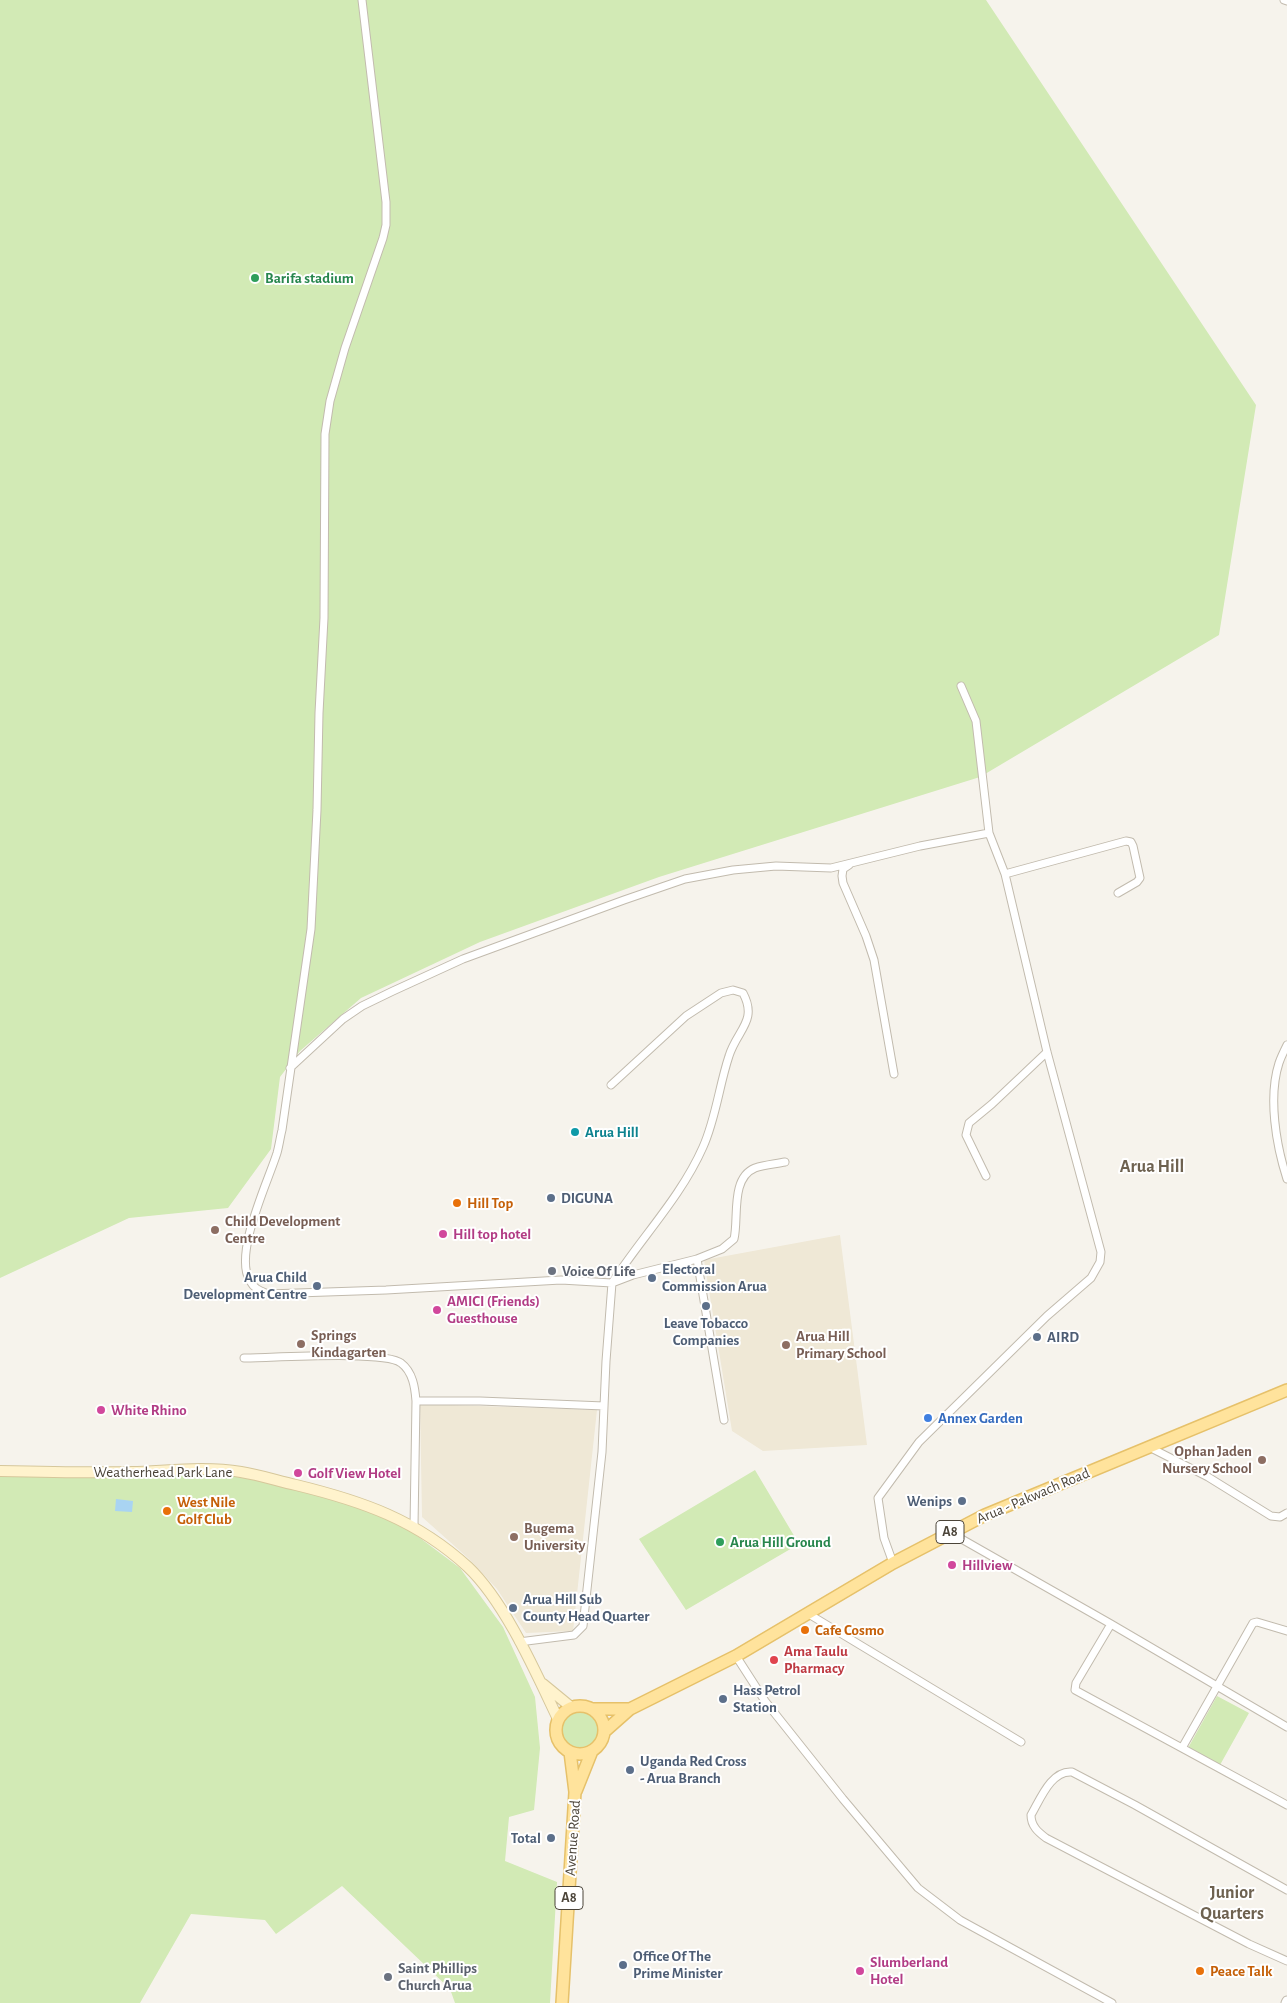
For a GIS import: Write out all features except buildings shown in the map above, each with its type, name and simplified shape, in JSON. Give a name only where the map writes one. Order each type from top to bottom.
[{"type":"main road","name":"Arua - Pakwach Road","points":[[604,1732],[630,1709],[736,1656],[893,1563],[955,1530],[985,1515],[1287,1390]]},
{"type":"main road","name":"Weatherhead Park Lane","points":[[0,1471],[118,1472],[208,1470],[241,1472],[340,1496],[374,1508],[414,1526],[468,1568],[494,1598],[558,1719]]},
{"type":"main road","name":"Weatherhead Park Lane","points":[[540,1682],[571,1707]]},
{"type":"main road","points":[[592,1751],[581,1754],[570,1752],[561,1745],[556,1735],[558,1719],[563,1712],[571,1707],[582,1706],[593,1710],[602,1719],[604,1732]]},
{"type":"main road","name":"Arua - Pakwach Road","points":[[593,1710],[630,1709]]},
{"type":"main road","name":"A8","points":[[592,1751],[601,1743],[604,1732]]},
{"type":"main road","name":"Avenue Road","points":[[575,1792],[592,1751]]},
{"type":"main road","name":"Avenue Road","points":[[562,2003],[575,1792],[570,1752]]},
{"type":"street","points":[[362,0],[386,202],[386,225],[370,278],[345,348],[330,401],[325,434],[324,618],[311,929],[278,1151],[250,1230],[245,1264],[248,1280],[254,1288],[268,1294],[386,1290],[561,1280],[612,1283],[633,1275],[697,1259],[722,1250],[734,1239],[738,1190],[748,1172],[754,1168],[785,1162]]},
{"type":"street","points":[[893,1563],[884,1538],[878,1498],[919,1442],[1047,1316],[1090,1278],[1100,1262],[1101,1252],[1047,1052],[1005,874],[989,833],[976,721],[961,686]]},
{"type":"street","points":[[290,1068],[343,1019],[362,1006],[463,959],[685,879],[747,868],[776,866],[821,868],[849,865],[920,846],[989,833]]},
{"type":"street","points":[[1005,874],[1126,841],[1131,842],[1140,878],[1137,882],[1118,893]]},
{"type":"street","points":[[849,865],[843,869],[842,876],[848,896],[872,954],[894,1074]]},
{"type":"street","points":[[518,1642],[574,1635],[583,1626],[602,1452],[612,1283],[690,1174],[703,1148],[714,1119],[729,1055],[749,1016],[749,1004],[744,993],[733,990],[721,993],[686,1016],[611,1084]]},
{"type":"street","points":[[1287,1045],[1278,1063],[1274,1113],[1278,1149],[1287,1179]]},
{"type":"street","points":[[986,1176],[966,1135],[969,1123],[1047,1052]]},
{"type":"street","points":[[697,1259],[724,1420]]},
{"type":"street","points":[[244,1358],[352,1356],[388,1357],[401,1362],[410,1373],[415,1386],[414,1526]]},
{"type":"street","points":[[416,1401],[480,1401],[604,1406]]},
{"type":"street","points":[[1149,1447],[1208,1477],[1271,1516],[1280,1517],[1287,1513]]},
{"type":"street","points":[[955,1530],[958,1538],[1111,1624],[1287,1727]]},
{"type":"street","points":[[807,1614],[1021,1742]]},
{"type":"street","points":[[1182,1748],[1253,1623],[1257,1622],[1287,1631]]},
{"type":"street","points":[[1111,1624],[1076,1683],[1075,1690],[1287,1804]]},
{"type":"street","points":[[736,1656],[765,1701],[848,1806],[918,1888],[960,1920],[1112,2003]]},
{"type":"street","points":[[1287,1890],[1127,1800],[1072,1772],[1064,1771],[1055,1777],[1031,1815],[1031,1820],[1036,1830],[1046,1838],[1249,1944],[1287,1961]]},
{"type":"shaded area","name":"Arua Hill Primary School","points":[[840,1235],[867,1445],[763,1451],[732,1431],[704,1260]]},
{"type":"shaded area","name":"Bugema University","points":[[420,1404],[597,1410],[573,1631],[526,1633],[497,1589],[468,1558],[422,1517]]},
{"type":"green space","points":[[0,0],[986,0],[1256,405],[1219,635],[980,777],[659,877],[480,942],[361,998],[300,1051],[280,1077],[271,1149],[228,1208],[129,1218],[0,1278]]},
{"type":"green space","name":"Arua Hill Ground","points":[[755,1470],[799,1544],[686,1610],[639,1539]]},
{"type":"green space","points":[[216,1471],[258,1477],[342,1500],[404,1526],[460,1568],[503,1627],[535,1697],[540,1748],[534,1810],[509,1817],[505,1861],[557,1882],[550,2003],[455,2003],[450,1989],[342,1886],[276,1934],[265,1920],[191,1914],[140,2003],[0,2003],[0,1473]]},
{"type":"green space","points":[[1217,1696],[1249,1713],[1220,1765],[1188,1748]]},
{"type":"green space","points":[[580,1710],[594,1715],[599,1729],[594,1743],[580,1748],[566,1743],[561,1729],[566,1715]]},
{"type":"water","points":[[116,1499],[133,1501],[132,1512],[115,1511]]},
{"type":"place","name":"Barifa stadium","points":[[255,278]]},
{"type":"place","name":"Arua Hill","points":[[575,1132]]},
{"type":"place","name":"DIGUNA","points":[[551,1198]]},
{"type":"place","name":"Hill Top","points":[[457,1203]]},
{"type":"place","name":"Child Development Centre","points":[[215,1230]]},
{"type":"place","name":"Hill top hotel","points":[[443,1234]]},
{"type":"place","name":"Voice Of Life","points":[[552,1271]]},
{"type":"place","name":"Electoral Commission Arua","points":[[652,1278]]},
{"type":"place","name":"Arua Child Development Centre","points":[[317,1286]]},
{"type":"place","name":"Leave Tobacco Companies","points":[[706,1306]]},
{"type":"place","name":"AMICI (Friends) Guesthouse","points":[[437,1310]]},
{"type":"place","name":"AIRD","points":[[1037,1337]]},
{"type":"place","name":"Springs Kindagarten","points":[[301,1344]]},
{"type":"place","name":"Arua Hill Primary School","points":[[786,1345]]},
{"type":"place","name":"White Rhino","points":[[101,1410]]},
{"type":"place","name":"Annex Garden","points":[[928,1418]]},
{"type":"place","name":"Ophan Jaden Nursery School","points":[[1262,1460]]},
{"type":"place","name":"Golf View Hotel","points":[[298,1473]]},
{"type":"place","name":"Wenips","points":[[962,1501]]},
{"type":"place","name":"West Nile Golf Club","points":[[167,1511]]},
{"type":"place","name":"Bugema University","points":[[514,1537]]},
{"type":"place","name":"Arua Hill Ground","points":[[720,1542]]},
{"type":"place","name":"Hillview","points":[[952,1565]]},
{"type":"place","name":"Arua Hill Sub County Head Quarter","points":[[513,1608]]},
{"type":"place","name":"Cafe Cosmo","points":[[805,1630]]},
{"type":"place","name":"Ama Taulu Pharmacy","points":[[774,1660]]},
{"type":"place","name":"Hass Petrol Station","points":[[723,1699]]},
{"type":"place","name":"Uganda Red Cross - Arua Branch","points":[[630,1770]]},
{"type":"place","name":"Total","points":[[551,1838]]},
{"type":"place","name":"Office Of The Prime Minister","points":[[623,1965]]},
{"type":"place","name":"Slumberland Hotel","points":[[860,1971]]},
{"type":"place","name":"Peace Talk","points":[[1200,1971]]},
{"type":"place","name":"Saint Phillips Church Arua","points":[[388,1977]]},
{"type":"district","name":"Arua Hill","points":[[1152,1167]]},
{"type":"district","name":"Junior Quarters","points":[[1232,1904]]}]
